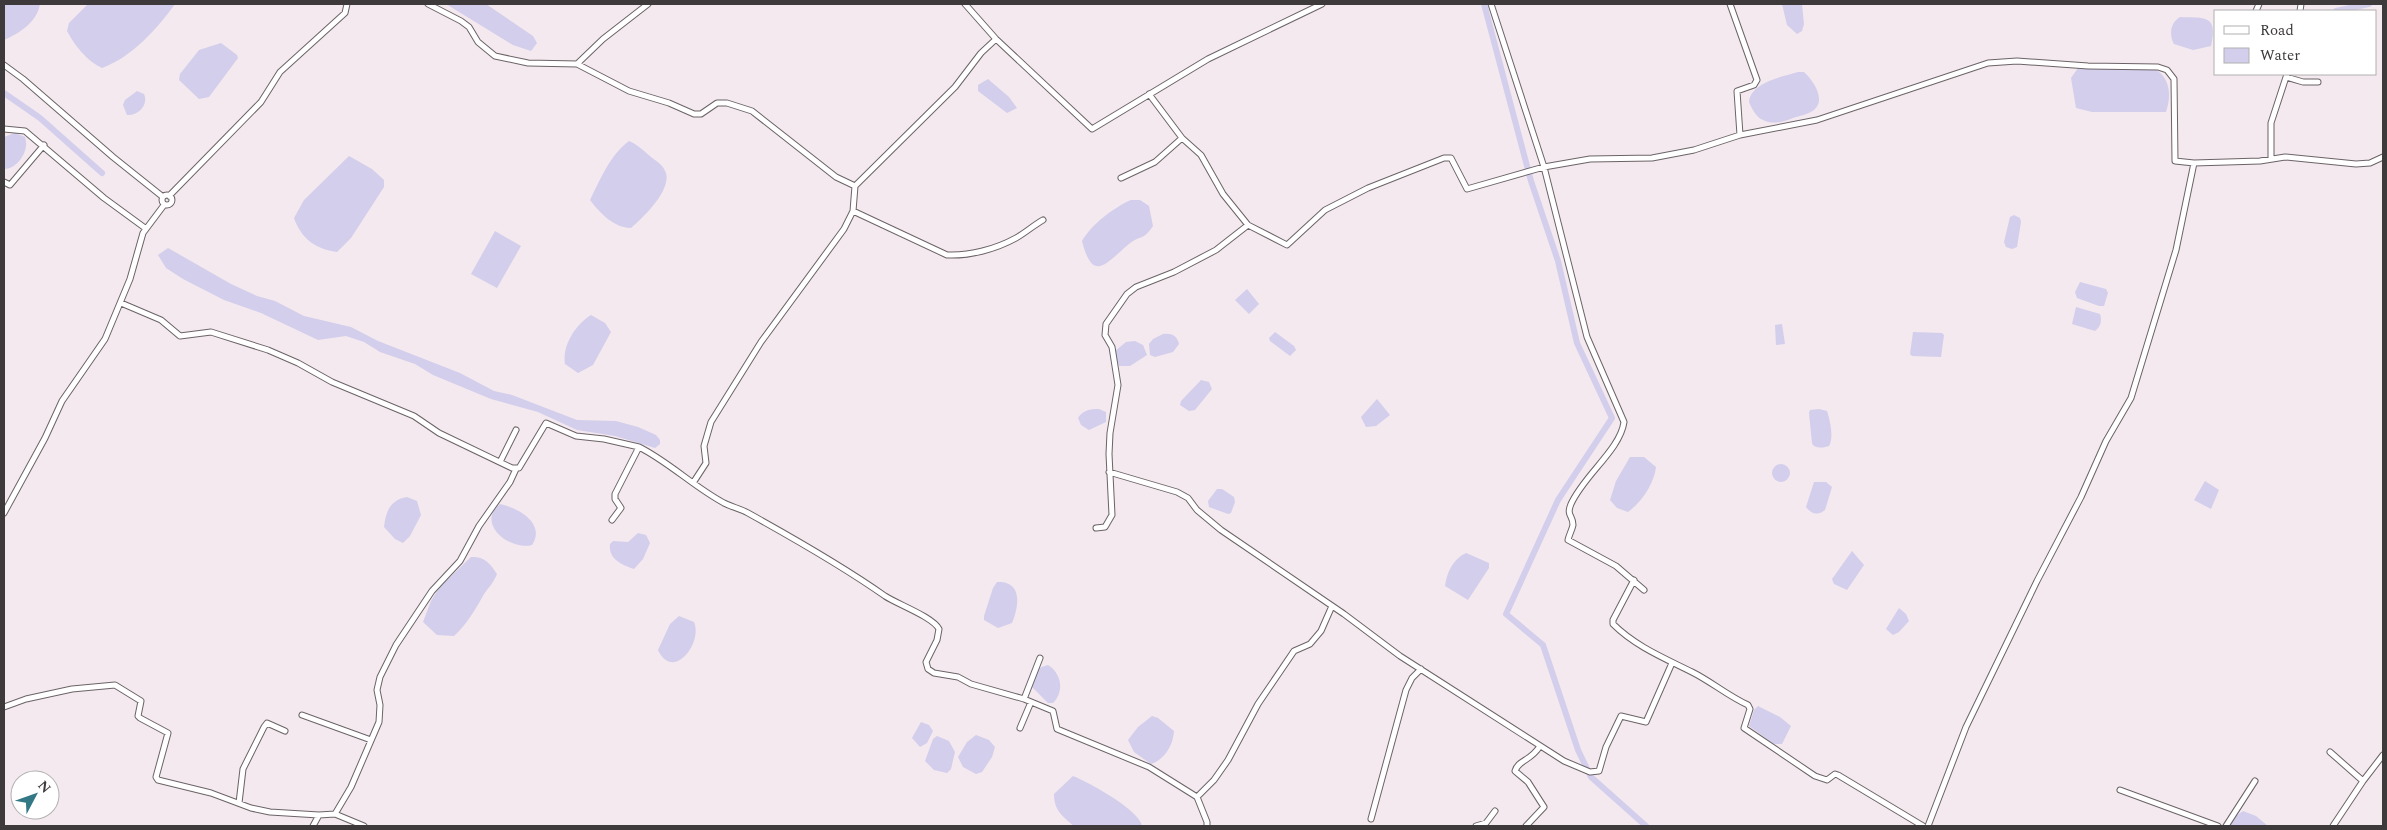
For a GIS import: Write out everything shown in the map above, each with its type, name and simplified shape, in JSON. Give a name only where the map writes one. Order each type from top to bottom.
[{"type":"street","points":[[163,197],[170,196],[261,102],[280,72],[345,13],[347,4]]},
{"type":"street","points":[[428,4],[469,27],[478,42],[495,56],[528,63],[577,64],[629,92],[694,114],[701,114],[718,103],[727,103],[752,111],[836,177],[855,186]]},
{"type":"street","points":[[577,64],[603,39],[648,4]]},
{"type":"street","points":[[965,4],[996,39],[1092,129],[1208,59],[1322,4]]},
{"type":"street","points":[[1491,4],[1541,168],[1587,337],[1624,422],[1622,434],[1592,471],[1571,505],[1568,514],[1573,526],[1568,540],[1616,566],[1644,590]]},
{"type":"street","points":[[1730,4],[1757,80],[1754,85],[1737,91],[1740,135]]},
{"type":"street","points":[[693,483],[706,463],[704,446],[711,422],[761,342],[844,229],[853,212],[855,186],[955,87],[981,53],[996,39]]},
{"type":"street","points":[[1149,94],[1182,138],[1201,155],[1223,194],[1248,225],[1287,245],[1326,210],[1368,188],[1444,158],[1452,158],[1467,189],[1541,168],[1590,159],[1652,158],[1694,150],[1740,135],[1817,120],[1988,62],[2017,61],[2088,66],[2158,67],[2166,70],[2174,79],[2174,161],[2194,164],[2251,162],[2271,158],[2321,159],[2356,164],[2370,163],[2383,158]]},
{"type":"street","points":[[4,65],[163,197],[164,204],[145,228],[121,303],[105,339],[62,401],[45,438],[4,513]]},
{"type":"street","points":[[2271,158],[2271,123],[2286,76],[2303,82],[2318,82]]},
{"type":"street","points":[[4,130],[25,131],[104,198],[145,228]]},
{"type":"street","points":[[1120,178],[1156,162],[1182,138]]},
{"type":"street","points":[[4,182],[10,185],[44,146]]},
{"type":"street","points":[[1928,826],[1966,727],[2037,581],[2081,497],[2106,441],[2131,398],[2176,250],[2194,164]]},
{"type":"street","points":[[164,204],[171,204],[170,196]]},
{"type":"street","points":[[853,212],[947,255],[962,255],[983,250],[1017,238],[1043,220]]},
{"type":"street","points":[[1096,528],[1105,527],[1112,514],[1109,472],[1110,433],[1118,385],[1112,347],[1104,332],[1106,324],[1127,294],[1136,287],[1174,272],[1216,250],[1248,225]]},
{"type":"street","points":[[121,303],[161,320],[180,336],[211,332],[268,350],[298,363],[332,382],[406,412],[439,433],[516,469]]},
{"type":"street","points":[[336,814],[351,787],[379,722],[380,705],[377,690],[380,677],[396,645],[432,591],[460,561],[479,526],[510,482],[516,469],[519,468],[546,423],[576,436],[604,439],[639,447],[654,454],[693,483],[725,503],[746,512],[808,546],[868,582],[896,603],[934,622],[939,629],[937,640],[926,662],[928,669],[934,673],[958,677],[971,684],[1024,699],[1053,711],[1057,729],[1149,767],[1197,798],[1207,826]]},
{"type":"street","points":[[500,462],[516,430]]},
{"type":"street","points":[[612,520],[620,508],[615,499],[615,494],[639,447]]},
{"type":"street","points":[[1109,472],[1177,492],[1188,498],[1197,510],[1221,530],[1422,669],[1540,746],[1574,766],[1590,772],[1599,771],[1606,747],[1621,716],[1646,722],[1672,663]]},
{"type":"street","points":[[1634,580],[1614,616],[1613,624],[1644,648],[1693,672],[1748,706],[1750,709],[1744,728],[1815,776],[1826,780],[1835,774],[1838,775],[1923,826]]},
{"type":"street","points":[[1197,798],[1214,780],[1228,760],[1258,704],[1294,651],[1310,644],[1321,631],[1332,606]]},
{"type":"street","points":[[1024,699],[1040,658]]},
{"type":"street","points":[[1371,819],[1406,690],[1412,678],[1422,669]]},
{"type":"street","points":[[4,707],[26,699],[72,689],[115,685],[141,701],[138,716],[140,718],[168,733],[156,777],[158,780],[270,812],[319,815],[336,814],[364,826]]},
{"type":"street","points":[[1020,728],[1031,702]]},
{"type":"street","points":[[302,715],[371,740]]},
{"type":"street","points":[[239,803],[243,769],[264,727],[267,723],[271,723],[285,730]]},
{"type":"street","points":[[1526,826],[1544,807],[1528,782],[1515,772],[1518,764],[1535,755],[1540,746]]},
{"type":"street","points":[[2330,752],[2363,781]]},
{"type":"street","points":[[2333,826],[2383,755]]},
{"type":"street","points":[[2226,826],[2255,781]]},
{"type":"street","points":[[2120,790],[2218,826]]},
{"type":"street","points":[[1476,826],[1486,823],[1495,811]]},
{"type":"street","points":[[313,826],[319,815]]},
{"type":"water","points":[[4,4],[40,4],[35,16],[27,26],[4,40]]},
{"type":"water","points":[[88,4],[175,4],[134,50],[102,68],[82,52],[67,31],[69,23]]},
{"type":"water","points":[[446,4],[486,4],[533,36],[537,43],[531,51],[513,45]]},
{"type":"water","points":[[1782,4],[1802,4],[1804,24],[1802,31],[1797,34],[1787,25]]},
{"type":"water","points":[[2180,17],[2208,20],[2213,29],[2211,46],[2193,50],[2174,44],[2171,37],[2171,29],[2174,22]]},
{"type":"water","points":[[221,43],[237,55],[238,58],[209,97],[199,99],[179,80],[180,74],[199,50]]},
{"type":"water","points":[[2152,67],[2163,76],[2168,86],[2169,98],[2166,112],[2092,112],[2076,108],[2071,78],[2078,68]]},
{"type":"water","points":[[1804,72],[1817,89],[1819,100],[1815,109],[1786,121],[1767,122],[1758,117],[1749,102],[1755,90],[1768,81]]},
{"type":"water","points":[[988,79],[1009,97],[1017,108],[1007,113],[978,91],[978,85]]},
{"type":"water","points":[[137,91],[144,94],[144,106],[139,112],[127,115],[123,105],[125,100]]},
{"type":"water","points":[[15,133],[25,137],[26,147],[22,158],[14,166],[4,169],[4,137]]},
{"type":"water","points":[[629,141],[661,165],[667,178],[665,186],[656,202],[631,228],[613,223],[590,200],[616,153]]},
{"type":"water","points":[[349,156],[372,169],[384,180],[384,187],[351,238],[337,252],[322,248],[310,241],[305,237],[294,218],[304,200]]},
{"type":"water","points":[[1131,200],[1140,200],[1149,206],[1153,226],[1147,234],[1133,241],[1107,263],[1096,266],[1086,254],[1082,241],[1104,217],[1117,207]]},
{"type":"water","points":[[2014,215],[2020,218],[2021,222],[2017,247],[2012,249],[2006,247],[2004,242],[2010,217]]},
{"type":"water","points":[[495,231],[521,246],[497,288],[471,274]]},
{"type":"water","points":[[168,248],[231,284],[257,296],[275,301],[304,316],[351,327],[378,341],[460,373],[494,391],[512,395],[577,420],[616,421],[638,427],[656,435],[660,440],[660,444],[655,448],[615,436],[577,430],[538,412],[491,399],[433,375],[415,364],[380,352],[364,342],[346,336],[318,340],[261,313],[224,300],[183,279],[166,268],[158,255]]},
{"type":"water","points":[[2080,282],[2106,289],[2108,293],[2104,306],[2077,298],[2075,292]]},
{"type":"water","points":[[1247,289],[1259,304],[1249,314],[1235,300]]},
{"type":"water","points":[[2076,307],[2100,314],[2099,328],[2095,331],[2072,324]]},
{"type":"water","points":[[591,315],[605,323],[611,332],[593,365],[578,373],[565,364],[566,350],[575,330]]},
{"type":"water","points":[[1782,324],[1785,344],[1776,345],[1775,325]]},
{"type":"water","points":[[1275,332],[1294,346],[1296,350],[1290,356],[1270,341],[1269,338]]},
{"type":"water","points":[[1913,332],[1942,333],[1944,335],[1941,357],[1912,356],[1910,354]]},
{"type":"water","points":[[1163,334],[1173,335],[1177,338],[1179,344],[1173,352],[1155,357],[1150,355],[1149,344],[1153,339]]},
{"type":"water","points":[[1135,341],[1143,345],[1147,355],[1130,366],[1119,366],[1115,351],[1126,342]]},
{"type":"water","points":[[1201,380],[1209,382],[1212,389],[1195,410],[1189,411],[1180,405],[1181,401]]},
{"type":"water","points":[[1377,399],[1390,415],[1376,426],[1366,427],[1361,417]]},
{"type":"water","points":[[1099,409],[1106,412],[1106,422],[1089,430],[1081,425],[1078,418],[1082,413]]},
{"type":"water","points":[[1819,409],[1827,411],[1831,429],[1829,446],[1822,448],[1812,443],[1809,413],[1810,410]]},
{"type":"water","points":[[1630,457],[1644,457],[1656,467],[1653,480],[1646,492],[1638,504],[1628,512],[1617,508],[1610,500],[1616,481]]},
{"type":"water","points":[[1777,464],[1785,464],[1790,469],[1788,480],[1777,482],[1772,477],[1772,469]]},
{"type":"water","points":[[2205,481],[2219,490],[2211,509],[2194,500]]},
{"type":"water","points":[[1814,482],[1826,482],[1832,487],[1825,510],[1817,514],[1812,513],[1806,507]]},
{"type":"water","points":[[1217,489],[1222,489],[1234,497],[1235,502],[1231,513],[1228,514],[1209,507],[1208,501]]},
{"type":"water","points":[[407,497],[417,501],[421,515],[410,536],[403,543],[395,539],[384,527],[390,507],[401,498]]},
{"type":"water","points":[[500,504],[522,513],[533,524],[536,530],[532,545],[515,544],[499,534],[492,520],[493,512]]},
{"type":"water","points":[[638,533],[646,535],[650,543],[643,559],[634,569],[617,561],[611,554],[610,544],[613,541],[628,542]]},
{"type":"water","points":[[1852,551],[1864,565],[1847,590],[1834,584],[1832,579]]},
{"type":"water","points":[[1466,553],[1489,563],[1489,568],[1468,600],[1445,586],[1451,566]]},
{"type":"water","points":[[471,557],[486,561],[497,574],[496,577],[454,636],[437,635],[423,622],[431,601],[439,588]]},
{"type":"water","points":[[997,582],[1011,586],[1017,596],[1012,623],[998,628],[984,620],[993,588]]},
{"type":"water","points":[[1899,608],[1906,614],[1909,621],[1899,632],[1893,635],[1886,629]]},
{"type":"water","points":[[679,616],[694,622],[696,631],[691,649],[678,661],[671,662],[664,659],[658,650],[670,624]]},
{"type":"water","points":[[1048,665],[1056,673],[1060,682],[1059,693],[1053,703],[1048,703],[1032,687],[1032,682],[1039,668]]},
{"type":"water","points":[[1758,706],[1780,717],[1791,726],[1782,744],[1774,744],[1749,726],[1754,710]]},
{"type":"water","points":[[1152,716],[1158,718],[1174,731],[1172,742],[1167,752],[1151,764],[1134,752],[1128,740],[1138,727]]},
{"type":"water","points":[[921,722],[929,725],[933,731],[927,743],[920,747],[912,738]]},
{"type":"water","points":[[976,735],[989,740],[995,747],[992,757],[982,772],[976,774],[963,767],[958,757],[967,742]]},
{"type":"water","points":[[937,736],[949,741],[955,752],[951,769],[947,773],[934,770],[925,761],[933,739]]},
{"type":"water","points":[[1073,776],[1101,790],[1123,805],[1132,812],[1142,826],[1074,826],[1062,816],[1054,800],[1054,794]]},
{"type":"water","points":[[2243,811],[2256,816],[2268,826],[2229,826],[2236,816]]},
{"type":"waterway","points":[[1484,4],[1531,181],[1558,261],[1577,343],[1612,418],[1558,500],[1506,614],[1543,645],[1578,750],[1591,777],[1646,826]]},
{"type":"waterway","points":[[2341,10],[2369,4]]},
{"type":"waterway","points":[[4,93],[40,118],[102,173]]}]
